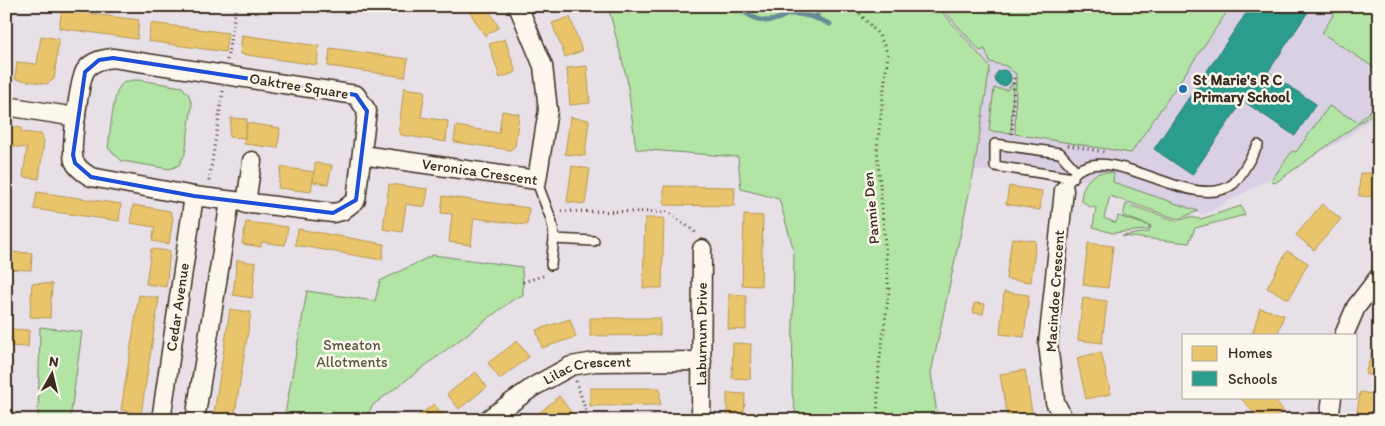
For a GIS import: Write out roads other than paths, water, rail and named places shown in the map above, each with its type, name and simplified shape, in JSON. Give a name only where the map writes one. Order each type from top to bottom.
[{"type":"street","name":"Veronica Crescent","points":[[362,155],[537,180],[548,110],[542,66],[518,6]]},
{"type":"street","name":"Oaktree Square","points":[[113,58],[356,95],[367,111],[356,200],[342,211],[334,213],[200,197],[91,176],[82,172],[75,163],[73,155],[76,117],[85,72],[99,60],[113,58]]},
{"type":"street","points":[[6,106],[76,117]]},
{"type":"street","points":[[194,420],[238,202],[252,162]]},
{"type":"street","name":"Macindoe Crescent","points":[[1064,420],[1055,402],[1048,344],[1071,180]]},
{"type":"street","name":"Cedar Avenue","points":[[161,420],[200,197]]},
{"type":"street","name":"Laburnum Drive","points":[[701,420],[702,249]]},
{"type":"street","points":[[1344,334],[1356,307],[1379,277]]},
{"type":"street","name":"Lilac Crescent","points":[[487,420],[533,387],[571,366],[595,362],[702,361]]},
{"type":"street","points":[[1329,420],[1332,398]]},
{"type":"lane","points":[[1071,180],[1060,153],[994,144],[995,166],[1071,180],[1095,166],[1110,165],[1199,192],[1216,191],[1234,184],[1258,145]]},
{"type":"lane","points":[[537,180],[541,195],[554,224],[551,265]]},
{"type":"lane","points":[[554,239],[594,241]]},
{"type":"waterway","points":[[738,6],[751,16],[766,21],[772,21],[788,14],[797,14],[830,24]]},
{"type":"waterway","points":[[817,6],[817,17]]},
{"type":"place","name":"St Marie's R C Primary School","points":[[1183,89]]},
{"type":"park label","name":"Smeaton Allotments","points":[[352,354]]}]
